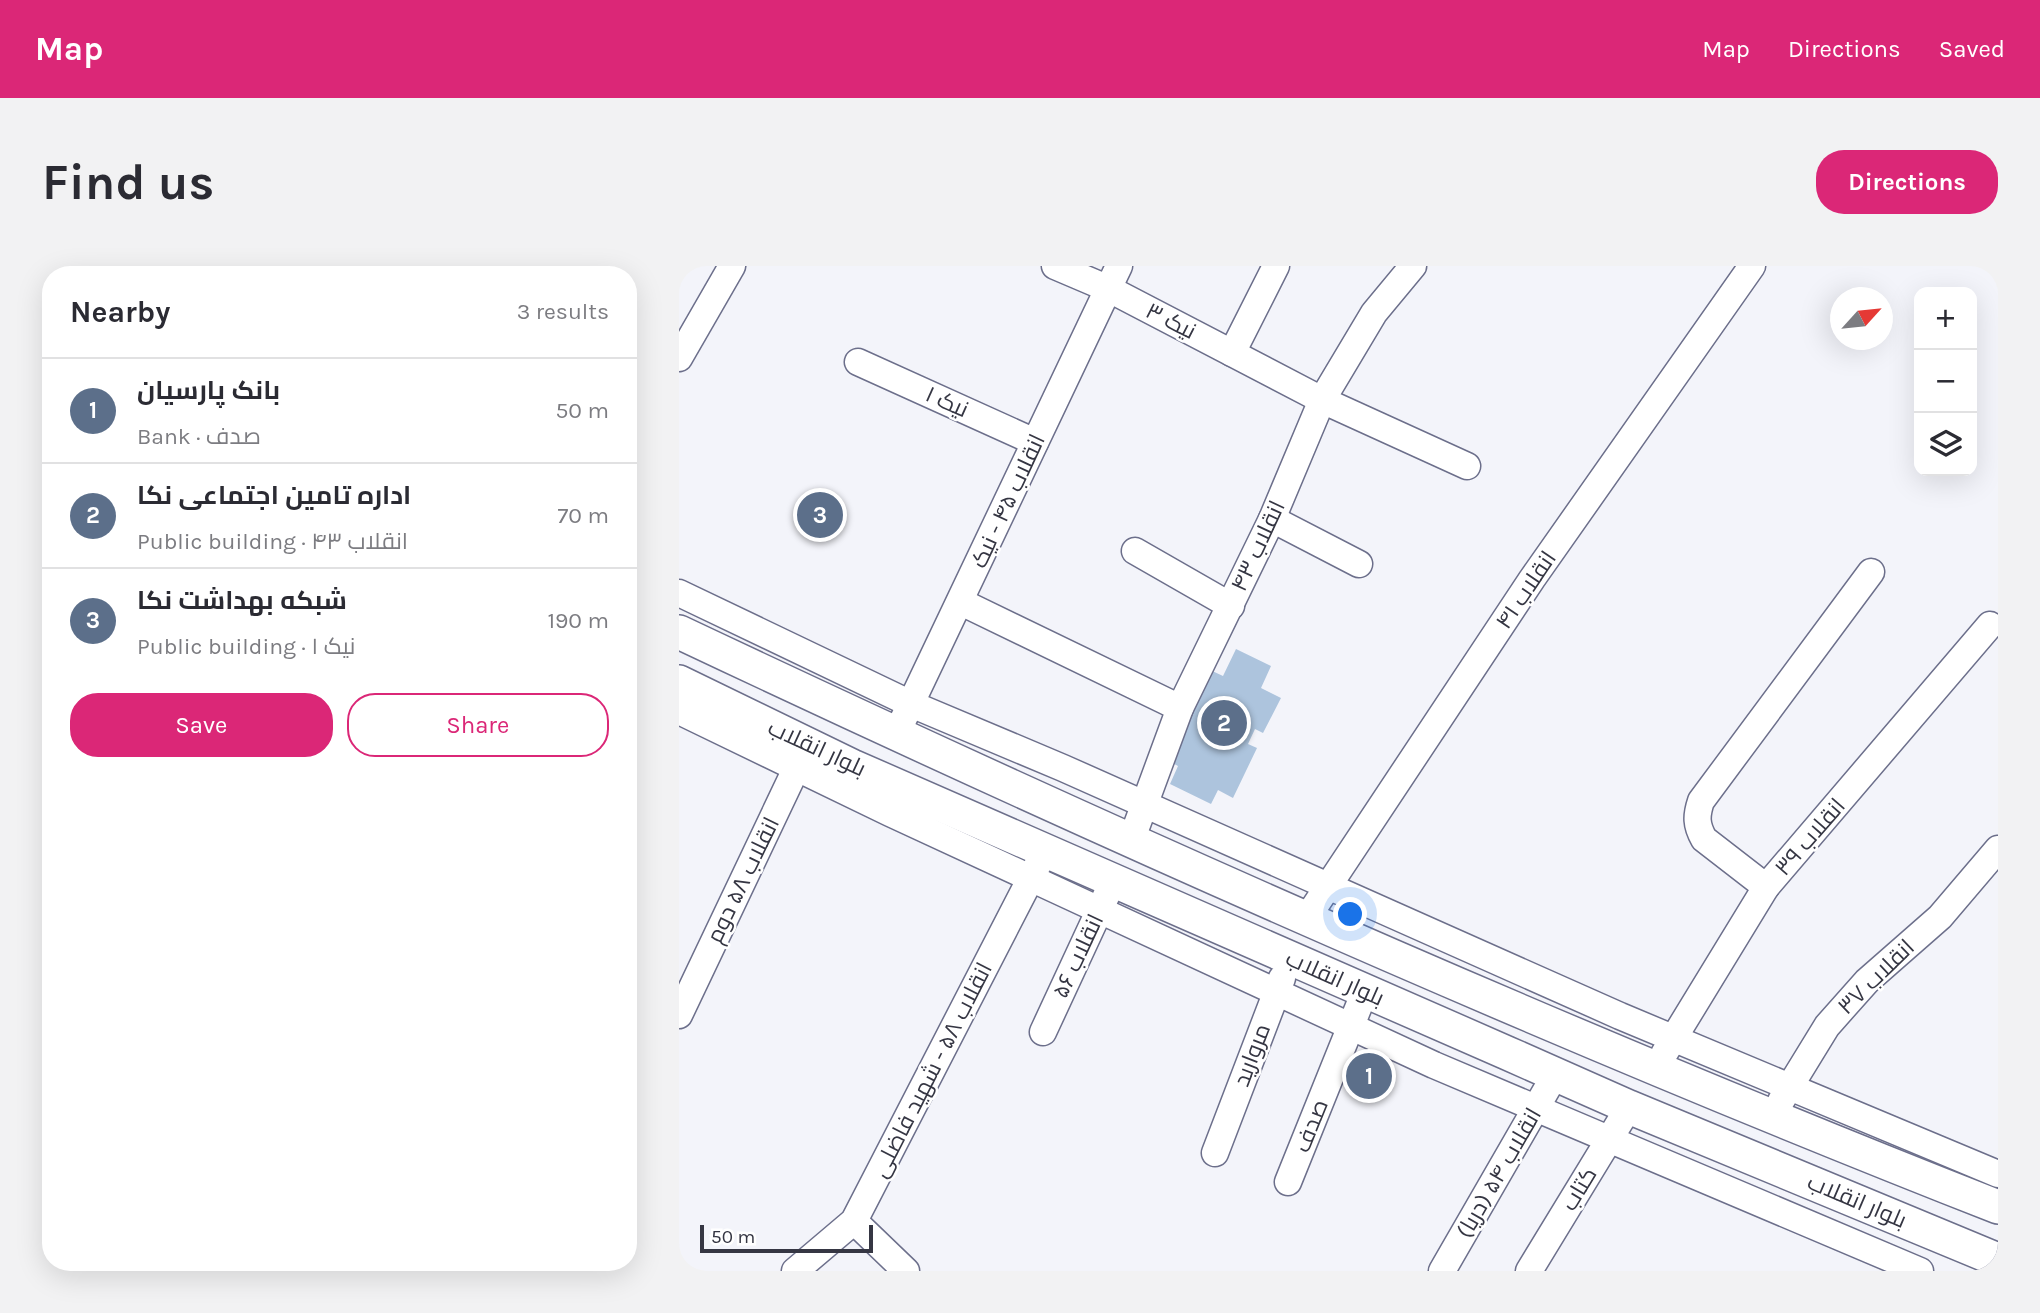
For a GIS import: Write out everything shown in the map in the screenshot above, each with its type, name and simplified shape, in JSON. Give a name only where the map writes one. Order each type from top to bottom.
[{"type":"main road","name":"بلوار انقلاب","points":[[679,632],[896,735],[1307,918],[1771,1118],[1998,1207]]},
{"type":"main road","name":"بلوار انقلاب","points":[[679,682],[802,756],[1038,864],[1114,880],[1629,1107],[1998,1260]]},
{"type":"main road","points":[[1907,1222],[1927,1223],[1940,1220],[1947,1213],[1947,1203],[1927,1179]]},
{"type":"street","points":[[679,358],[732,266]]},
{"type":"street","name":"نیک ۳","points":[[1055,266],[1114,278],[1232,353],[1322,400],[1467,466]]},
{"type":"street","points":[[1232,353],[1276,266]]},
{"type":"street","name":"انقلاب ۴۳","points":[[1131,841],[1180,708],[1272,519],[1322,400],[1374,313],[1413,266]]},
{"type":"street","name":"انقلاب ۴۱","points":[[1307,918],[1532,579],[1752,266]]},
{"type":"street","name":"انقلاب ۴۵ - نیک","points":[[896,735],[1114,278]]},
{"type":"street","name":"نیک ۱","points":[[858,362],[1035,442]]},
{"type":"street","points":[[1272,519],[1359,564]]},
{"type":"street","points":[[1135,551],[1231,606]]},
{"type":"street","points":[[1766,887],[1704,839],[1696,816],[1701,801],[1871,572]]},
{"type":"street","points":[[679,593],[911,704],[1063,768],[1674,1039],[1998,1174]]},
{"type":"street","points":[[961,602],[1180,708]]},
{"type":"street","name":"انقلاب ۳۹","points":[[1656,1068],[1766,887],[1990,625]]},
{"type":"street","points":[[679,711],[802,756]]},
{"type":"street","name":"انقلاب ۵۸ دوم","points":[[679,1015],[802,756]]},
{"type":"street","name":"انقلاب ۳۷","points":[[1771,1118],[1827,1026],[1867,981],[1940,917],[1998,849]]},
{"type":"street","points":[[1038,864],[1100,910],[1350,1027],[1922,1271],[1940,1236]]},
{"type":"street","name":"انقلاب ۵۸ - شهید فاضلی","points":[[795,1271],[854,1221],[1038,864]]},
{"type":"street","name":"انقلاب ۵۶","points":[[1043,1032],[1114,880]]},
{"type":"street","name":"مروارید","points":[[1215,1153],[1290,958]]},
{"type":"street","name":"صدف","points":[[1288,1182],[1364,991]]},
{"type":"street","name":"انقلاب ۵۴ (دریا)","points":[[1442,1271],[1555,1074]]},
{"type":"street","name":"کتاب","points":[[1528,1271],[1629,1107]]},
{"type":"street","points":[[854,1221],[906,1271]]},
{"type":"building","points":[[1236,649],[1271,666],[1261,688],[1281,698],[1263,733],[1255,729],[1248,744],[1257,748],[1233,798],[1218,790],[1211,804],[1170,784],[1178,766],[1165,759],[1208,669],[1223,676]]},
{"type":"place","name":"شبکه بهداشت نکا","points":[[820,515]]},
{"type":"place","name":"اداره تامین اجتماعی نکا","points":[[1224,723]]},
{"type":"place","name":"بانک پارسیان","points":[[1369,1076]]}]
